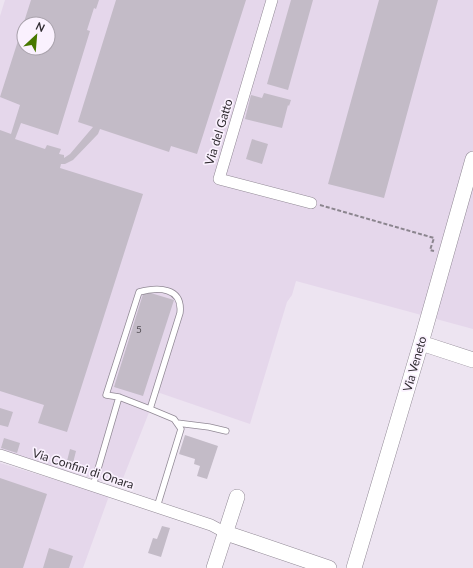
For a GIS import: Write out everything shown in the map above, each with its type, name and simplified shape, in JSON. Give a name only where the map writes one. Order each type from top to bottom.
[{"type":"street","name":"Via del Gatto","points":[[272,0],[218,179],[311,203]]},
{"type":"street","name":"Via Veneto","points":[[354,568],[421,343],[473,158]]},
{"type":"street","points":[[421,343],[473,360]]},
{"type":"street","name":"Via Confini di Onara","points":[[0,455],[157,507],[211,526],[226,533]]},
{"type":"street","points":[[214,568],[236,497]]},
{"type":"street","points":[[226,533],[329,568]]},
{"type":"lane","points":[[150,409],[180,313],[181,304],[176,296],[166,289],[152,288],[139,292],[106,395],[119,397],[174,419],[181,429],[179,440],[157,507]]},
{"type":"lane","points":[[93,487],[119,397]]},
{"type":"lane","points":[[177,423],[209,427],[226,431]]},
{"type":"path","points":[[311,203],[434,238],[430,250],[446,255]]},
{"type":"shaded area","points":[[5,0],[473,0],[473,329],[296,281],[292,295],[287,302],[250,424],[157,392],[120,486],[45,465],[0,449],[0,16]]},
{"type":"shaded area","points":[[0,463],[109,496],[83,568],[0,568]]},
{"type":"building","points":[[31,0],[99,0],[96,9],[94,8],[87,30],[90,31],[58,135],[21,123],[15,139],[45,149],[47,145],[61,149],[59,154],[64,155],[64,158],[70,154],[93,127],[78,122],[116,0],[246,0],[197,154],[171,146],[169,152],[100,129],[98,134],[73,160],[65,164],[61,164],[60,168],[143,194],[67,432],[38,423],[44,405],[0,391],[0,130],[11,134],[20,105],[0,97],[16,47],[16,56],[56,56],[56,16],[26,16]]},
{"type":"building","points":[[291,0],[313,0],[288,90],[267,84]]},
{"type":"building","points":[[379,0],[438,0],[384,198],[328,184]]},
{"type":"building","points":[[264,93],[291,100],[289,106],[288,105],[282,128],[245,119],[251,95],[262,98]]},
{"type":"building","points":[[252,139],[268,144],[262,164],[246,159]]},
{"type":"building","points":[[144,291],[174,300],[143,396],[114,387]]},
{"type":"building","points":[[0,408],[13,412],[8,427],[0,425]]},
{"type":"building","points":[[185,435],[218,446],[207,479],[197,476],[200,466],[194,464],[195,459],[179,454]]},
{"type":"building","points":[[4,438],[20,443],[17,453],[1,448]]},
{"type":"building","points":[[70,449],[76,451],[73,463],[67,461]]},
{"type":"building","points":[[0,478],[47,494],[23,568],[0,568]]},
{"type":"building","points":[[162,526],[170,528],[161,557],[148,553],[153,538],[157,539]]},
{"type":"building","points":[[49,548],[73,556],[69,568],[43,568]]}]
